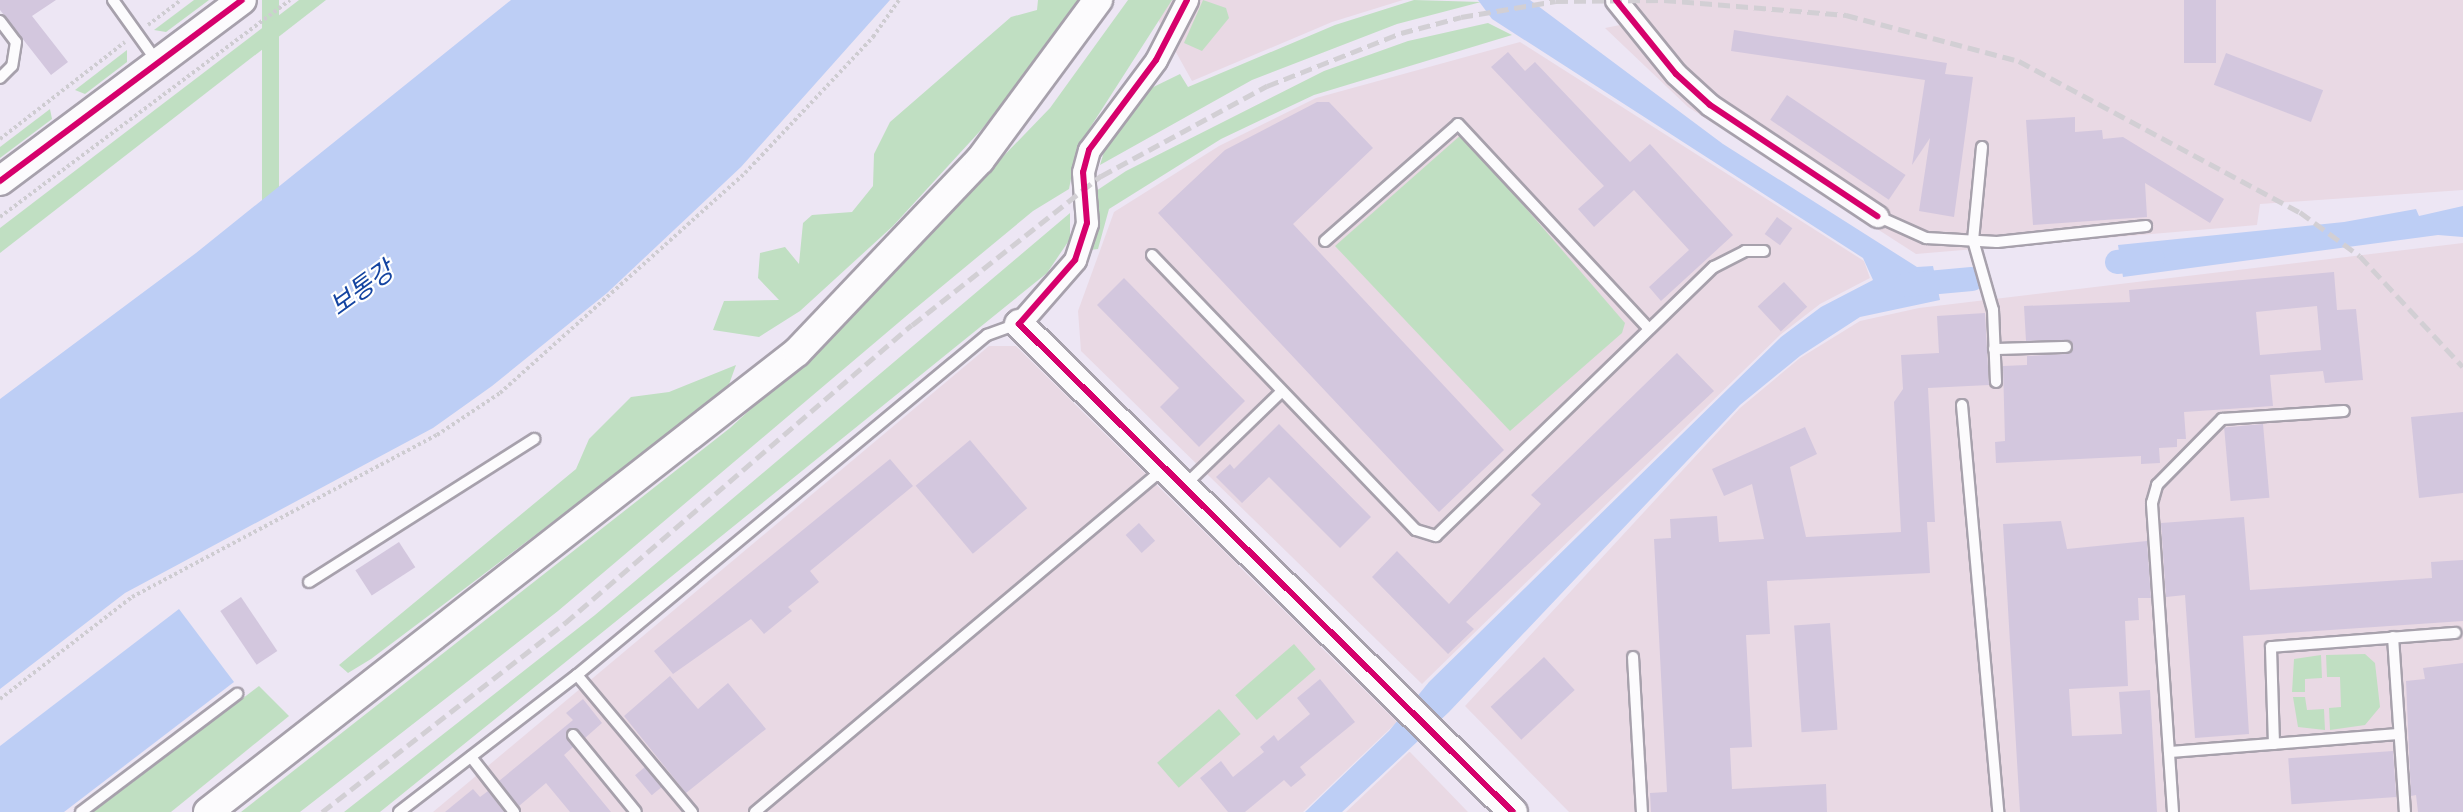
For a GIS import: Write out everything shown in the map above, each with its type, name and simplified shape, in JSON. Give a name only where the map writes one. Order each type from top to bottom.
[{"type":"main road","points":[[0,180],[242,0]]},
{"type":"main road","points":[[208,812],[797,352],[980,160],[1098,0]]},
{"type":"main road","points":[[1019,324],[1172,479],[1513,812]]},
{"type":"street","points":[[1019,324],[1075,260],[1087,223],[1083,172],[1089,150],[1155,60],[1187,0]]},
{"type":"street","points":[[1616,0],[1676,74],[1710,105],[1877,216]]},
{"type":"lane","points":[[113,0],[158,64]]},
{"type":"lane","points":[[0,21],[16,42],[12,66],[0,78]]},
{"type":"lane","points":[[1325,241],[1458,124],[1648,328]]},
{"type":"lane","points":[[1982,147],[1973,240],[1993,310],[1996,382]]},
{"type":"lane","points":[[1877,216],[1926,238],[1973,240],[2146,226]]},
{"type":"lane","points":[[1152,255],[1281,392],[1416,530],[1436,536],[1648,328],[1714,267],[1745,251],[1764,251]]},
{"type":"lane","points":[[399,812],[578,675],[987,335],[1019,324]]},
{"type":"lane","points":[[1994,349],[2066,347]]},
{"type":"lane","points":[[755,812],[1281,392]]},
{"type":"lane","points":[[1962,405],[1998,812]]},
{"type":"lane","points":[[2173,812],[2151,502],[2157,485],[2222,419],[2344,411]]},
{"type":"lane","points":[[309,582],[534,440]]},
{"type":"lane","points":[[2274,744],[2271,647],[2455,633]]},
{"type":"lane","points":[[2393,637],[2405,812]]},
{"type":"lane","points":[[1633,657],[1642,812]]},
{"type":"lane","points":[[578,675],[692,812]]},
{"type":"lane","points":[[81,812],[237,694]]},
{"type":"lane","points":[[2169,753],[2399,734]]},
{"type":"lane","points":[[573,735],[636,812]]},
{"type":"lane","points":[[471,757],[514,812]]},
{"type":"path","points":[[0,139],[182,0]]},
{"type":"path","points":[[0,218],[290,0]]},
{"type":"path","points":[[0,699],[132,597],[437,435],[500,393],[745,173],[873,37],[899,0]]},
{"type":"shaded area","points":[[1147,0],[1403,0],[1332,22],[1192,81]]},
{"type":"shaded area","points":[[1625,0],[2463,0],[2463,190],[2260,204],[2257,225],[1916,254],[1688,107],[1605,28],[1640,21]]},
{"type":"shaded area","points":[[1520,42],[1864,261],[1870,278],[1820,304],[1780,335],[1422,684],[1081,351],[1078,311],[1114,212],[1219,146],[1316,98]]},
{"type":"shaded area","points":[[2463,243],[2463,812],[1569,812],[1465,706],[1740,408],[1800,358],[1860,321],[1919,308]]},
{"type":"shaded area","points":[[989,346],[1016,346],[1397,722],[1303,812],[433,812]]},
{"type":"shaded area","points":[[1409,752],[1468,812],[1346,812]]},
{"type":"green space","points":[[194,0],[209,0],[166,32],[154,30]]},
{"type":"green space","points":[[262,0],[279,0],[279,328],[262,328]]},
{"type":"green space","points":[[299,0],[326,0],[0,253],[0,228]]},
{"type":"green space","points":[[1038,0],[1086,0],[981,130],[893,226],[800,311],[759,337],[713,330],[724,301],[779,300],[758,278],[760,253],[785,247],[799,264],[803,223],[812,215],[852,212],[873,186],[874,154],[890,122],[1011,17],[1037,10]]},
{"type":"green space","points":[[1128,0],[1172,0],[1077,148],[1069,189],[1033,211],[558,611],[300,812],[241,812],[730,428],[819,347],[1050,108]]},
{"type":"green space","points":[[1203,0],[1226,8],[1229,18],[1202,51],[1184,43]]},
{"type":"green space","points":[[1414,0],[1481,2],[1397,24],[1252,80],[1100,165],[1109,135],[1137,95],[1180,74],[1188,87],[1335,25]]},
{"type":"green space","points":[[1488,23],[1512,35],[1314,95],[1221,139],[1109,209],[1098,249],[1090,250],[1093,193],[1126,171],[1324,71],[1408,41]]},
{"type":"green space","points":[[127,50],[127,62],[85,94],[75,90]]},
{"type":"green space","points":[[50,109],[52,119],[0,158],[0,147]]},
{"type":"green space","points":[[1462,134],[1625,323],[1622,333],[1510,431],[1335,246]]},
{"type":"green space","points":[[1070,213],[1070,239],[1047,273],[380,812],[344,812],[595,615]]},
{"type":"green space","points":[[736,365],[727,390],[480,577],[371,659],[348,673],[339,665],[576,469],[589,439],[631,397],[669,392]]},
{"type":"green space","points":[[1294,644],[1316,669],[1257,720],[1235,695]]},
{"type":"green space","points":[[2365,654],[2375,663],[2380,707],[2365,725],[2330,730],[2329,708],[2341,707],[2340,677],[2327,677],[2326,655]]},
{"type":"green space","points":[[2321,655],[2322,678],[2305,679],[2305,692],[2292,692],[2294,659]]},
{"type":"green space","points":[[259,686],[289,716],[171,812],[93,812]]},
{"type":"green space","points":[[2293,697],[2305,697],[2307,710],[2324,709],[2325,730],[2298,727]]},
{"type":"green space","points":[[1219,709],[1241,734],[1179,788],[1157,763]]},
{"type":"water","name":"보통강","points":[[511,0],[890,0],[741,167],[607,293],[492,386],[433,428],[125,593],[0,689],[0,399],[196,253]]},
{"type":"water","points":[[1478,0],[1530,0],[1723,144],[1917,267],[1933,266],[1940,300],[1860,317],[1800,356],[1740,405],[1449,712],[1342,812],[1305,812],[1389,731],[1429,682],[1781,337],[1821,307],[1873,280],[1863,258],[1492,19]]},
{"type":"water","points":[[2463,206],[2463,237],[2438,235],[2123,277],[2118,245],[2344,222],[2416,209],[2419,216]]},
{"type":"water","points":[[179,609],[234,682],[64,812],[0,812],[0,746]]},
{"type":"building","points":[[0,0],[56,0],[32,16],[68,62],[51,75],[0,10]]},
{"type":"building","points":[[2184,0],[2216,0],[2216,63],[2184,63]]},
{"type":"building","points":[[1734,30],[1947,63],[1945,74],[1973,77],[1954,217],[1919,211],[1930,138],[1912,165],[1925,80],[1731,51]]},
{"type":"building","points":[[1508,52],[1525,71],[1535,62],[1630,162],[1650,144],[1733,235],[1661,301],[1649,287],[1689,250],[1634,190],[1594,227],[1578,209],[1604,186],[1491,67]]},
{"type":"building","points":[[2226,53],[2323,90],[2311,122],[2214,85]]},
{"type":"building","points":[[1787,95],[1906,175],[1889,200],[1770,120]]},
{"type":"building","points":[[1317,102],[1329,102],[1373,148],[1293,224],[1504,450],[1439,512],[1158,213],[1225,150]]},
{"type":"building","points":[[2075,117],[2075,132],[2102,130],[2103,139],[2123,137],[2224,199],[2210,223],[2145,183],[2147,217],[2033,225],[2026,120]]},
{"type":"building","points":[[1777,217],[1792,228],[1780,245],[1765,234]]},
{"type":"building","points":[[2334,272],[2337,310],[2356,309],[2363,380],[2325,383],[2323,371],[2270,375],[2273,406],[2184,412],[2186,439],[2177,439],[2177,447],[2159,448],[2160,463],[2141,464],[2141,456],[1996,463],[1995,442],[2005,441],[2003,366],[2027,365],[2027,356],[2067,354],[2073,347],[2066,340],[2026,341],[2024,306],[2130,302],[2129,290]],"holes":[[[2317,306],[2321,350],[2260,355],[2256,312]]]},
{"type":"building","points":[[1124,278],[1245,401],[1199,447],[1160,407],[1179,388],[1097,305]]},
{"type":"building","points":[[1784,282],[1807,307],[1781,331],[1758,307]]},
{"type":"building","points":[[1985,313],[1989,385],[1928,388],[1935,522],[1927,522],[1930,573],[1767,581],[1770,634],[1746,635],[1752,747],[1730,748],[1732,789],[1826,784],[1827,812],[1651,812],[1650,793],[1667,792],[1654,539],[1671,538],[1670,519],[1717,516],[1719,542],[1764,539],[1752,484],[1724,496],[1712,469],[1805,427],[1817,454],[1790,467],[1806,537],[1901,532],[1894,402],[1903,389],[1901,355],[1939,353],[1937,316]]},
{"type":"building","points":[[1677,353],[1714,391],[1466,622],[1474,629],[1448,654],[1372,577],[1397,551],[1449,604],[1541,504],[1531,495]]},
{"type":"building","points":[[2463,412],[2463,493],[2419,498],[2411,417]]},
{"type":"building","points":[[1279,424],[1371,517],[1340,548],[1269,477],[1242,503],[1216,477],[1230,464],[1234,469]]},
{"type":"building","points":[[2263,424],[2269,498],[2231,501],[2224,427]]},
{"type":"building","points":[[970,440],[1027,508],[973,554],[916,486]]},
{"type":"building","points":[[890,459],[913,486],[810,571],[819,582],[788,607],[792,611],[764,634],[751,619],[673,674],[654,651]]},
{"type":"building","points":[[2244,517],[2250,590],[2432,578],[2431,562],[2463,560],[2463,621],[2243,636],[2249,734],[2195,738],[2185,595],[2166,597],[2161,523]]},
{"type":"building","points":[[2061,521],[2067,549],[2147,541],[2151,598],[2138,598],[2139,620],[2125,621],[2128,686],[2069,689],[2072,736],[2122,734],[2119,692],[2150,690],[2157,812],[2020,812],[2003,524]]},
{"type":"building","points":[[1139,523],[1155,541],[1142,553],[1126,535]]},
{"type":"building","points":[[399,542],[415,567],[372,595],[355,570]]},
{"type":"building","points":[[241,597],[277,651],[257,665],[220,611]]},
{"type":"building","points":[[1830,623],[1837,730],[1802,732],[1794,626]]},
{"type":"building","points":[[1544,657],[1575,690],[1521,740],[1491,707]]},
{"type":"building","points":[[2463,663],[2463,812],[2418,812],[2416,795],[2411,796],[2406,681],[2425,679],[2423,668]]},
{"type":"building","points":[[670,676],[698,709],[728,683],[766,729],[686,793],[624,716]]},
{"type":"building","points":[[1320,679],[1355,722],[1300,767],[1306,775],[1291,787],[1284,780],[1245,812],[1228,812],[1200,778],[1221,761],[1233,777],[1264,752],[1260,747],[1274,735],[1278,741],[1310,714],[1297,698]]},
{"type":"building","points":[[583,699],[602,723],[585,738],[569,729],[566,737],[573,747],[564,755],[611,812],[570,812],[546,783],[519,806],[499,781],[573,720],[566,713]]},
{"type":"building","points":[[2393,751],[2396,797],[2291,804],[2288,758]]},
{"type":"building","points":[[645,767],[662,787],[652,795],[635,775]]},
{"type":"building","points":[[473,789],[480,797],[488,791],[504,812],[445,812]]},
{"type":"waterway","points":[[2117,262],[2153,258]]},
{"type":"waterway","points":[[1906,285],[1972,279]]},
{"type":"railway","points":[[322,812],[565,623],[912,325],[1101,176],[1267,86],[1401,33],[1461,17],[1556,1],[1664,0],[1846,15],[2019,61],[2300,212],[2360,256],[2463,367]]},
{"type":"cycle path","points":[[0,181],[242,0]]},
{"type":"cycle path","points":[[1187,0],[1156,60],[1089,150],[1083,172],[1087,223],[1075,260],[1019,324],[1513,812]]},
{"type":"cycle path","points":[[1616,0],[1676,74],[1710,105],[1877,216]]}]
